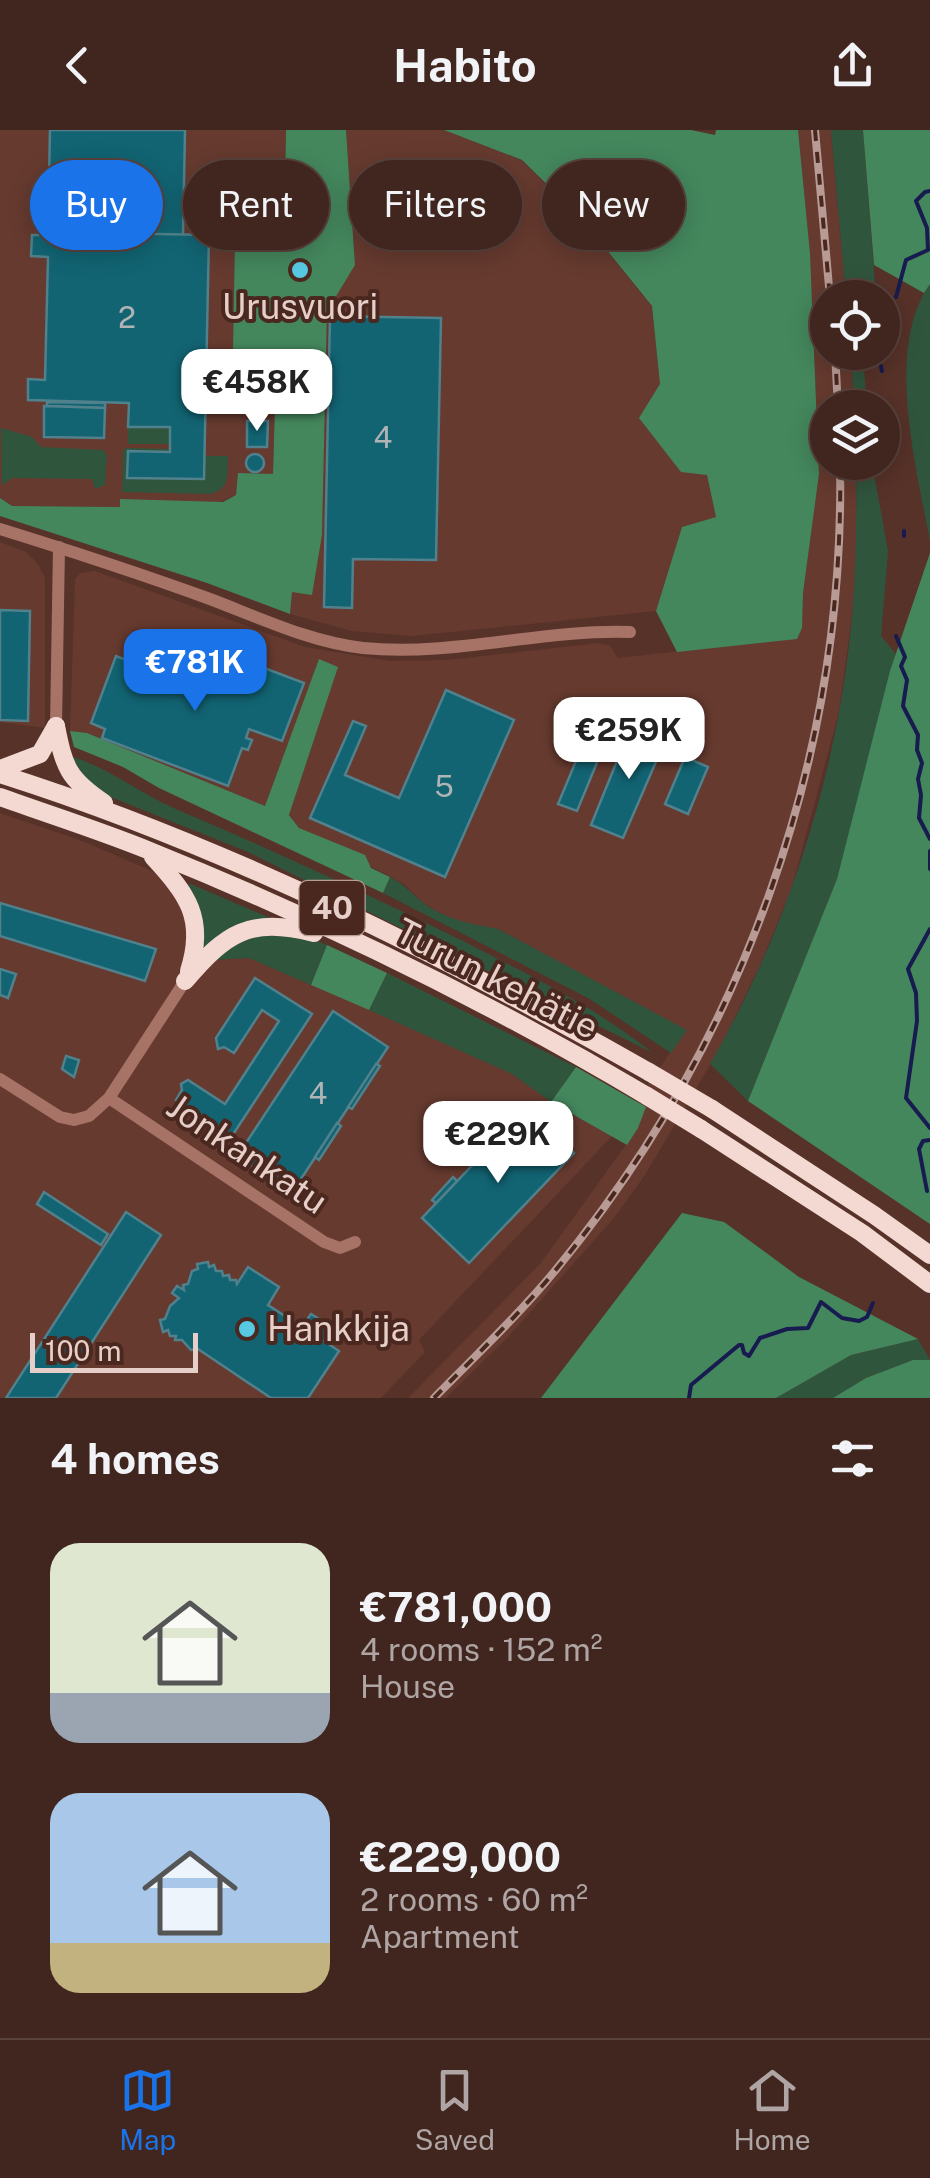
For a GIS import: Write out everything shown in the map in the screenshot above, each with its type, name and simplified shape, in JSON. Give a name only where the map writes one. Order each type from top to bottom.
[{"type":"highway","points":[[0,772],[40,754],[56,726]]},
{"type":"highway","points":[[56,726],[62,758],[74,782],[129,820]]},
{"type":"highway","name":"Turun kehätie","points":[[0,772],[210,852],[503,992],[712,1110],[930,1256]]},
{"type":"highway","name":"Turun kehätie","points":[[0,798],[147,850],[354,942],[500,1014],[701,1129],[862,1233],[930,1284]]},
{"type":"highway","points":[[147,850],[181,888],[192,908],[196,945],[186,981]]},
{"type":"highway","points":[[186,981],[224,941],[254,927],[294,928],[354,942]]},
{"type":"street","points":[[0,529],[310,636],[364,648],[430,649],[601,631],[630,632]]},
{"type":"street","points":[[56,726],[59,547]]},
{"type":"street","points":[[0,1079],[68,1120],[88,1116],[109,1098],[186,981]]},
{"type":"street","name":"Jonkankatu","points":[[109,1098],[324,1242],[340,1248],[355,1242]]},
{"type":"shaded area","points":[[0,130],[286,130],[285,160],[183,160],[183,250],[235,250],[232,402],[275,403],[273,475],[238,473],[236,495],[217,503],[120,500],[120,507],[11,506],[0,498]]},
{"type":"shaded area","points":[[346,130],[444,130],[521,160],[349,160],[349,175]]},
{"type":"shaded area","points":[[798,130],[831,130],[844,280],[811,280]]},
{"type":"shaded area","points":[[522,161],[542,180],[542,250],[607,250],[652,307],[660,384],[707,475],[716,517],[682,527],[656,611],[412,636],[352,631],[290,614],[292,591],[312,594],[322,535],[327,310],[355,264],[354,250],[522,250]]},
{"type":"shaded area","points":[[815,370],[852,370],[853,390],[816,390]]},
{"type":"shaded area","points":[[818,480],[856,480],[854,601],[839,712],[792,887],[720,1048],[645,1175],[614,1218],[507,1338],[446,1398],[408,1398],[540,1264],[638,1128],[645,1108],[636,1102],[686,1030],[498,929],[441,914],[404,884],[299,828],[289,814],[337,667],[319,660],[265,806],[87,733],[70,731],[75,579],[80,573],[95,571],[305,647],[390,661],[447,660],[599,643],[610,646],[618,658],[797,638],[802,628]]},
{"type":"shaded area","points":[[0,542],[26,552],[45,578],[45,728],[0,722]]},
{"type":"shaded area","points":[[0,813],[85,842],[163,878],[213,960],[249,958],[423,1033],[512,1074],[551,1102],[612,1136],[419,1340],[425,1352],[381,1398],[0,1398]]},
{"type":"green space","points":[[286,130],[346,130],[349,250],[354,250],[355,265],[327,311],[322,535],[312,595],[292,592],[290,614],[0,516],[0,498],[12,506],[120,507],[120,499],[223,502],[236,495],[238,473],[273,474],[275,404],[232,402],[235,250],[329,250],[329,160],[285,160]]},
{"type":"green space","points":[[444,130],[691,130],[715,135],[716,130],[798,130],[810,253],[810,370],[815,370],[816,390],[810,390],[810,480],[818,480],[802,628],[797,639],[677,652],[656,611],[682,527],[716,517],[707,475],[681,472],[639,418],[660,384],[652,306],[607,250],[685,250],[685,160],[542,160],[542,180],[522,160]]},
{"type":"green space","points":[[831,130],[863,130],[875,280],[844,280]]},
{"type":"green space","points":[[863,130],[930,130],[930,284],[924,293],[874,265]]},
{"type":"green space","points":[[930,284],[930,541],[912,445],[906,375],[916,311]]},
{"type":"green space","points":[[852,370],[864,370],[866,390],[853,390]]},
{"type":"green space","points":[[128,427],[170,427],[170,444],[128,444]]},
{"type":"green space","points":[[1,428],[32,437],[41,447],[103,450],[107,455],[105,485],[95,489],[92,479],[12,478],[2,485]]},
{"type":"green space","points":[[126,448],[170,449],[128,478],[203,479],[205,456],[228,456],[226,480],[222,488],[210,494],[122,492]]},
{"type":"green space","points":[[856,480],[875,480],[888,551],[881,636],[896,654],[837,879],[748,1101],[710,1064],[758,971],[813,823],[846,669],[856,540]]},
{"type":"green space","points":[[930,553],[930,1224],[748,1101],[837,879],[890,671]]},
{"type":"green space","points":[[319,659],[338,667],[289,815],[299,828],[365,855],[371,868],[390,877],[383,893],[74,747],[70,731],[87,733],[265,806]]},
{"type":"green space","points":[[70,756],[164,804],[463,941],[585,1006],[653,1053],[248,852],[93,790]]},
{"type":"green space","points":[[390,877],[439,913],[498,929],[687,1030],[671,1053],[588,998],[383,893]]},
{"type":"green space","points":[[191,884],[270,918],[250,923],[201,953],[187,886]]},
{"type":"green space","points":[[261,932],[310,938],[327,945],[311,985],[249,958],[213,960],[222,950]]},
{"type":"green space","points":[[327,945],[387,973],[369,1010],[311,985]]},
{"type":"green space","points":[[387,973],[576,1067],[551,1102],[512,1074],[369,1010]]},
{"type":"green space","points":[[576,1067],[646,1107],[627,1145],[551,1102]]},
{"type":"green space","points":[[682,1213],[724,1222],[799,1277],[918,1339],[851,1355],[776,1398],[541,1398]]},
{"type":"green space","points":[[918,1339],[930,1360],[913,1360],[866,1378],[833,1398],[776,1398],[851,1355]]},
{"type":"green space","points":[[913,1360],[930,1360],[930,1398],[833,1398],[866,1378]]},
{"type":"building","points":[[50,130],[185,130],[183,235],[163,235],[163,160],[49,160]]},
{"type":"building","points":[[163,234],[183,235],[183,250],[209,250],[204,479],[127,478],[128,451],[170,452],[170,427],[128,427],[129,403],[28,400],[28,379],[45,380],[48,257],[31,256],[31,250],[163,250]]},
{"type":"building","points":[[330,316],[441,318],[436,560],[353,559],[352,608],[324,607]]},
{"type":"building","points":[[47,402],[105,403],[105,408],[47,406]]},
{"type":"building","points":[[44,406],[105,408],[104,438],[44,437]]},
{"type":"building","points":[[247,421],[268,421],[267,447],[247,447]]},
{"type":"building","points":[[255,454],[264,463],[255,472],[246,463]]},
{"type":"building","points":[[0,610],[30,611],[28,721],[0,720]]},
{"type":"building","points":[[230,655],[304,683],[282,741],[249,729],[246,738],[252,740],[248,750],[242,748],[228,786],[102,738],[105,729],[91,723],[116,656],[182,681],[185,671],[217,688]]},
{"type":"building","points":[[446,690],[514,720],[445,877],[310,818],[353,721],[366,726],[345,775],[399,798]]},
{"type":"building","points":[[602,699],[620,707],[577,811],[558,804]]},
{"type":"building","points":[[650,726],[668,734],[623,838],[591,825],[628,734],[644,741]]},
{"type":"building","points":[[685,757],[708,767],[688,814],[665,804]]},
{"type":"building","points":[[0,903],[156,949],[145,981],[0,936]]},
{"type":"building","points":[[0,969],[16,974],[8,998],[0,995]]},
{"type":"building","points":[[255,978],[312,1014],[232,1136],[176,1100],[181,1084],[188,1080],[225,1104],[279,1021],[262,1010],[234,1053],[224,1047],[218,1049],[216,1038]]},
{"type":"building","points":[[333,1011],[388,1047],[293,1191],[282,1184],[280,1188],[238,1155]]},
{"type":"building","points":[[66,1056],[79,1060],[74,1077],[62,1069]]},
{"type":"building","points":[[376,1064],[380,1066],[352,1109],[348,1107]]},
{"type":"building","points":[[522,1105],[526,1108],[478,1159],[474,1156]]},
{"type":"building","points":[[527,1108],[574,1153],[469,1263],[422,1218]]},
{"type":"building","points":[[337,1123],[341,1126],[319,1160],[315,1157]]},
{"type":"building","points":[[453,1177],[457,1181],[436,1203],[432,1200]]},
{"type":"building","points":[[44,1192],[108,1234],[101,1245],[37,1204]]},
{"type":"building","points":[[126,1212],[161,1235],[56,1398],[6,1398]]},
{"type":"building","name":"Hankkija","points":[[208,1262],[209,1267],[214,1265],[216,1271],[229,1275],[237,1284],[248,1267],[279,1287],[268,1305],[302,1327],[311,1314],[333,1328],[324,1341],[339,1351],[308,1398],[271,1398],[198,1349],[191,1350],[182,1340],[175,1340],[176,1336],[170,1336],[168,1330],[163,1332],[160,1320],[165,1319],[170,1306],[179,1298],[172,1293],[177,1286],[184,1290],[192,1271],[198,1269],[197,1264]]},
{"type":"waterway","points":[[900,282],[906,260],[928,250],[927,228],[916,201],[930,191]]},
{"type":"waterway","points":[[904,531],[904,536]]},
{"type":"waterway","points":[[896,636],[905,657],[901,666],[907,680],[903,706],[918,735],[917,750],[922,763],[918,779],[919,818],[930,839]]},
{"type":"waterway","points":[[930,851],[930,869]]},
{"type":"waterway","points":[[930,929],[908,969],[916,993],[917,1021],[906,1098],[930,1128]]},
{"type":"waterway","points":[[927,1191],[919,1149],[923,1141],[930,1140]]},
{"type":"waterway","points":[[689,1398],[691,1385],[739,1345],[749,1356],[760,1338],[787,1329],[808,1328],[821,1302],[842,1318],[859,1321],[867,1317],[873,1303]]},
{"type":"railway","points":[[815,130],[828,280]]},
{"type":"railway","points":[[836,370],[837,390]]},
{"type":"railway","points":[[434,1398],[540,1289],[621,1184],[679,1091],[729,994],[770,893],[802,789],[824,682],[837,572],[840,480]]},
{"type":"place","name":"Urusvuori","points":[[300,270]]},
{"type":"place","name":"Hankkija","points":[[247,1329]]}]
